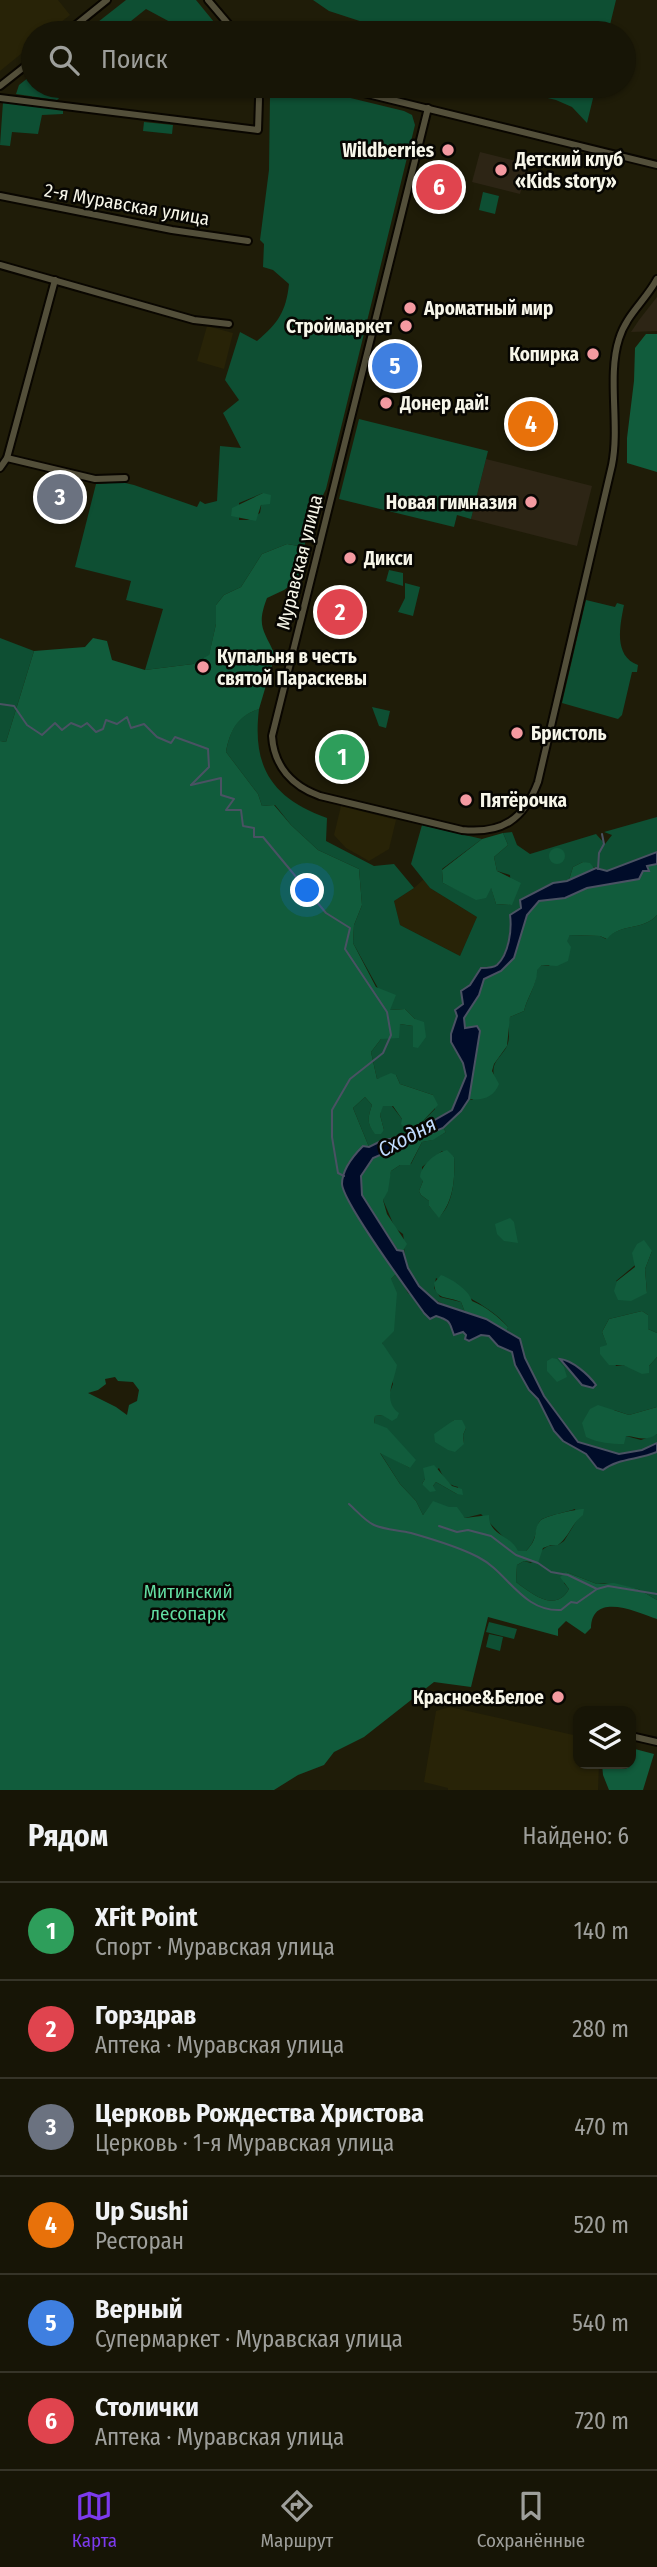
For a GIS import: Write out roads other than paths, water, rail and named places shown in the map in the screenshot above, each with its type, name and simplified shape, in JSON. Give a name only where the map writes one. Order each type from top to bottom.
[{"type":"street","points":[[81,21],[107,0]]},
{"type":"street","points":[[208,0],[226,21]]},
{"type":"street","points":[[0,86],[21,69]]},
{"type":"street","points":[[386,98],[657,165]]},
{"type":"street","points":[[0,99],[258,130],[259,99]]},
{"type":"street","name":"Муравская улица","points":[[428,108],[275,723],[273,747],[290,779],[310,792],[462,830],[478,832],[513,820],[524,811],[538,782],[616,447],[615,367],[618,341],[632,313],[657,279]]},
{"type":"street","name":"2-я Муравская улица","points":[[0,197],[172,230],[248,241]]},
{"type":"street","points":[[0,265],[194,320],[229,324]]},
{"type":"street","points":[[0,468],[55,280]]},
{"type":"street","points":[[4,459],[95,479],[125,478]]},
{"type":"street","points":[[636,1737],[657,1742]]},
{"type":"water","name":"Сходня","points":[[657,852],[657,864],[647,866],[649,871],[643,871],[639,879],[587,888],[565,898],[539,901],[527,915],[514,958],[501,971],[484,979],[479,995],[464,1018],[465,1028],[477,1026],[480,1031],[469,1099],[443,1128],[373,1158],[361,1176],[362,1195],[397,1250],[403,1251],[408,1268],[419,1286],[438,1303],[486,1319],[520,1339],[525,1358],[544,1396],[578,1442],[619,1454],[642,1450],[657,1443],[657,1452],[615,1463],[603,1470],[597,1468],[586,1454],[563,1441],[554,1431],[538,1399],[529,1390],[515,1365],[512,1352],[498,1346],[489,1336],[481,1335],[469,1341],[465,1339],[463,1332],[454,1335],[447,1321],[436,1316],[430,1319],[424,1313],[353,1209],[345,1194],[342,1178],[352,1158],[363,1146],[369,1147],[381,1141],[408,1135],[452,1110],[466,1076],[463,1063],[451,1042],[457,1016],[455,1010],[463,1004],[461,991],[470,985],[481,968],[494,967],[501,960],[509,941],[510,915],[521,908],[520,900],[553,883],[567,881],[596,868],[607,871]]},
{"type":"water","points":[[560,1359],[580,1369],[596,1385],[593,1388],[582,1385]]},
{"type":"waterway","points":[[0,704],[14,706],[27,725],[42,735],[55,723],[62,730],[71,723],[81,727],[87,723],[96,732],[103,729],[106,720],[117,724],[127,717],[131,728],[144,724],[157,737],[171,743],[175,737],[208,749],[209,767],[191,785]]},
{"type":"waterway","points":[[191,785],[221,778],[221,795],[234,799],[226,810],[241,810],[243,826],[254,828],[254,837],[263,837],[326,913],[350,928],[345,949],[387,1012],[391,1035],[383,1053],[350,1079],[332,1110],[332,1137],[338,1173],[344,1176]]},
{"type":"waterway","points":[[598,869],[599,853],[604,844],[602,834]]},
{"type":"waterway","points":[[349,1504],[374,1525],[428,1538],[478,1557],[526,1598],[547,1609],[561,1610],[597,1589]]},
{"type":"waterway","points":[[439,1526],[457,1532],[468,1530],[491,1536],[516,1555],[538,1563],[551,1572],[568,1575],[597,1589],[608,1586],[657,1594]]},
{"type":"place","name":"Wildberries","points":[[448,150]]},
{"type":"place","name":"Детский клуб «Kids story»","points":[[501,170]]},
{"type":"place","name":"Столички","points":[[439,187]]},
{"type":"place","name":"Ароматный мир","points":[[410,308]]},
{"type":"place","name":"Строймаркет","points":[[406,326]]},
{"type":"place","name":"Копирка","points":[[593,354]]},
{"type":"place","name":"Верный","points":[[395,366]]},
{"type":"place","name":"Донер дай!","points":[[386,403]]},
{"type":"place","name":"Up Sushi","points":[[531,424]]},
{"type":"place","name":"Церковь Рождества Христова","points":[[60,497]]},
{"type":"place","name":"Новая гимназия","points":[[531,502]]},
{"type":"place","name":"Дикси","points":[[350,558]]},
{"type":"place","name":"Горздрав","points":[[340,612]]},
{"type":"place","name":"Купальня в честь святой Параскевы","points":[[203,667]]},
{"type":"place","name":"Бристоль","points":[[517,733]]},
{"type":"place","name":"XFit Point","points":[[342,757]]},
{"type":"place","name":"Пятёрочка","points":[[466,800]]},
{"type":"place","name":"Красное&Белое","points":[[558,1697]]},
{"type":"park label","name":"Митинский лесопарк","points":[[188,1602]]}]
